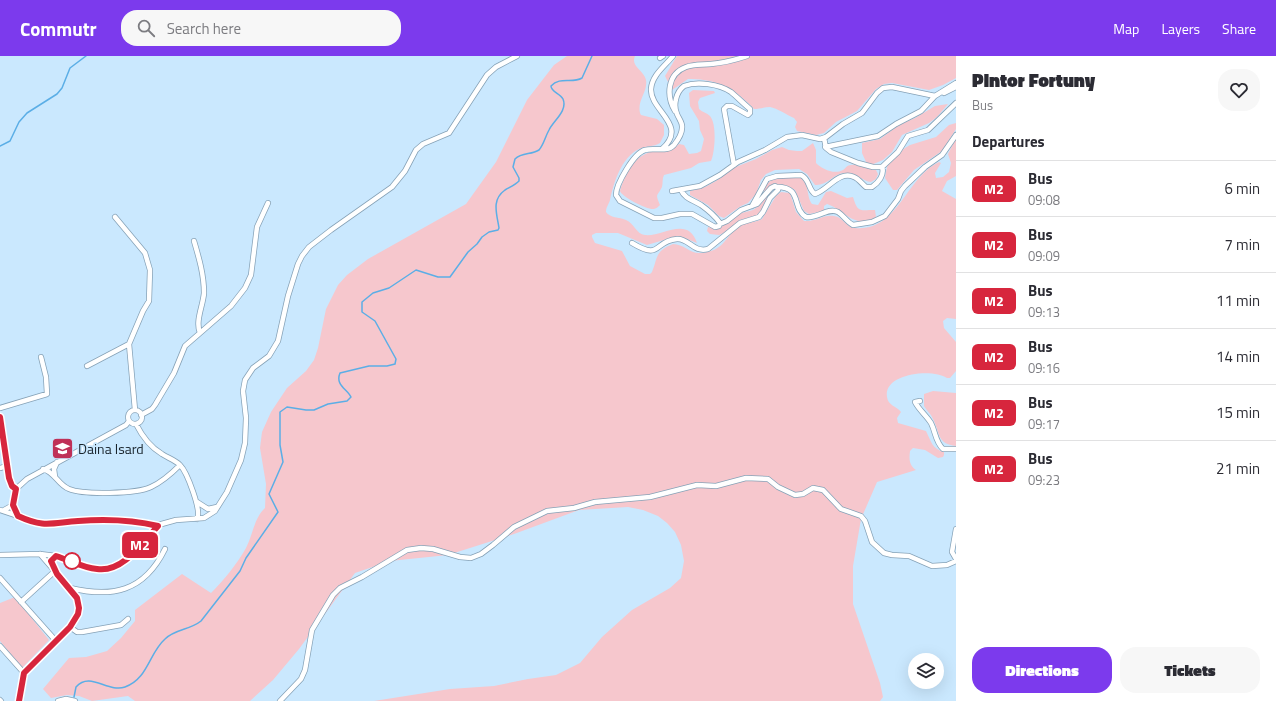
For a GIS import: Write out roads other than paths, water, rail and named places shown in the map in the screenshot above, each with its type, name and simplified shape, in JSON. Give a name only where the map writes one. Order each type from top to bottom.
[{"type":"street","points":[[0,555],[40,554],[56,556],[91,568],[109,569],[125,560],[158,526],[176,520],[197,519],[210,515],[219,506],[234,478],[245,444],[245,380],[253,368],[270,356],[278,341],[288,296],[302,256],[309,247],[392,187],[405,171],[416,150],[423,144],[449,133],[487,75],[496,67],[517,56]]},
{"type":"street","points":[[662,149],[669,141],[671,128],[655,101],[651,89],[659,71],[673,56]]},
{"type":"street","points":[[746,56],[732,61],[689,66],[681,70],[672,80],[668,89],[669,98],[682,125],[682,132],[672,147],[645,150],[638,154],[620,182],[616,191],[617,198],[656,218],[677,214],[689,214],[698,217],[714,227],[718,227],[740,210],[757,204],[771,188],[777,187],[786,188],[793,192],[801,212],[806,217],[815,217],[834,211],[838,212],[853,225],[872,222],[887,214],[905,186],[925,167],[942,155],[956,135]]},
{"type":"street","points":[[825,147],[878,136],[922,110],[936,95],[956,83]]},
{"type":"street","points":[[677,114],[677,94],[682,88],[689,84],[708,85],[724,89],[732,93],[749,108],[751,112],[748,115],[730,105],[724,109],[734,165]]},
{"type":"street","points":[[672,191],[700,186],[734,165],[789,136],[802,135],[824,138],[843,124],[862,113],[882,88],[892,87],[936,95],[956,87]]},
{"type":"street","points":[[824,138],[825,147],[831,152],[873,168],[882,167],[898,152],[906,137],[929,129],[956,102]]},
{"type":"street","points":[[751,207],[764,182],[770,177],[801,175],[808,180],[812,192],[817,194],[835,180],[844,176],[854,177],[866,187],[872,187],[882,175],[882,167]]},
{"type":"street","points":[[632,243],[649,251],[671,241],[680,239],[694,248],[706,250],[712,247],[740,223],[759,217],[770,198],[778,190],[777,187]]},
{"type":"street","points":[[681,190],[686,197],[699,204],[712,214],[720,224]]},
{"type":"street","points":[[141,415],[152,409],[155,405],[174,373],[185,346],[231,306],[245,288],[251,275],[257,227],[268,203]]},
{"type":"street","points":[[115,217],[145,253],[150,270],[149,301],[143,311],[129,344],[135,410]]},
{"type":"street","points":[[194,241],[200,260],[203,281],[202,305],[197,326],[200,333]]},
{"type":"street","points":[[87,366],[129,344]]},
{"type":"street","points":[[0,408],[47,394],[46,377],[40,357]]},
{"type":"street","points":[[920,401],[916,402],[918,407],[931,424],[939,445],[943,449],[956,449]]},
{"type":"street","points":[[135,410],[141,415]]},
{"type":"street","points":[[18,516],[13,505],[16,489],[27,479],[126,425],[129,421],[129,413],[135,410]]},
{"type":"street","points":[[136,424],[141,420],[141,415]]},
{"type":"street","points":[[0,417],[2,440],[10,482],[16,489]]},
{"type":"street","points":[[129,421],[136,424],[141,434],[156,450],[180,465],[187,475],[199,513],[197,519]]},
{"type":"street","points":[[55,477],[54,469],[57,462]]},
{"type":"street","points":[[44,469],[49,471],[61,485],[73,490],[113,492],[149,488],[170,475],[180,465]]},
{"type":"street","points":[[0,468],[7,466]]},
{"type":"street","points":[[280,701],[301,679],[305,670],[313,627],[333,595],[340,588],[362,577],[403,552],[412,549],[432,549],[460,557],[473,557],[496,543],[514,526],[550,510],[574,508],[595,502],[650,497],[697,485],[716,486],[740,479],[763,478],[768,479],[778,487],[795,495],[803,494],[813,488],[822,489],[838,507],[858,514],[862,517],[872,542],[884,553],[909,556],[932,566],[947,565],[956,560],[952,552],[956,529]]},
{"type":"street","points":[[196,501],[202,507],[208,509],[219,506]]},
{"type":"street","points":[[2,510],[13,505]]},
{"type":"street","points":[[2,510],[42,524],[102,520],[142,522],[158,526]]},
{"type":"street","points":[[70,588],[97,593],[109,593],[126,589],[140,580],[156,564],[165,550]]},
{"type":"street","points":[[19,701],[24,673],[70,627],[78,614],[79,608],[77,598],[70,588],[40,554]]},
{"type":"street","points":[[56,556],[51,561],[56,573]]},
{"type":"street","points":[[21,602],[56,573]]},
{"type":"street","points":[[0,578],[56,641]]},
{"type":"street","points":[[70,627],[77,632],[82,632],[121,625],[128,619]]},
{"type":"street","points":[[0,646],[24,673]]},
{"type":"street","points":[[58,701],[66,699],[75,701]]},
{"type":"waterway","points":[[0,146],[10,141],[19,122],[27,113],[57,94],[62,88],[70,68],[86,56]]},
{"type":"waterway","points":[[74,697],[76,687],[87,681],[119,688],[133,683],[144,672],[155,651],[165,639],[173,633],[201,621],[240,571],[246,558],[278,512],[269,494],[283,462],[280,445],[280,412],[287,407],[314,410],[328,404],[347,401],[351,397],[340,384],[340,373],[369,366],[387,366],[395,364],[396,359],[375,321],[362,312],[362,302],[373,293],[389,288],[416,270],[438,277],[450,277],[468,252],[482,237],[489,232],[498,230],[499,228],[496,212],[496,203],[498,198],[505,190],[519,181],[513,167],[515,159],[521,155],[533,153],[539,150],[551,127],[562,112],[564,103],[563,99],[552,90],[551,86],[558,81],[578,80],[582,78],[592,56]]},
{"type":"place","name":"Daina Isard","points":[[62,448]]}]
